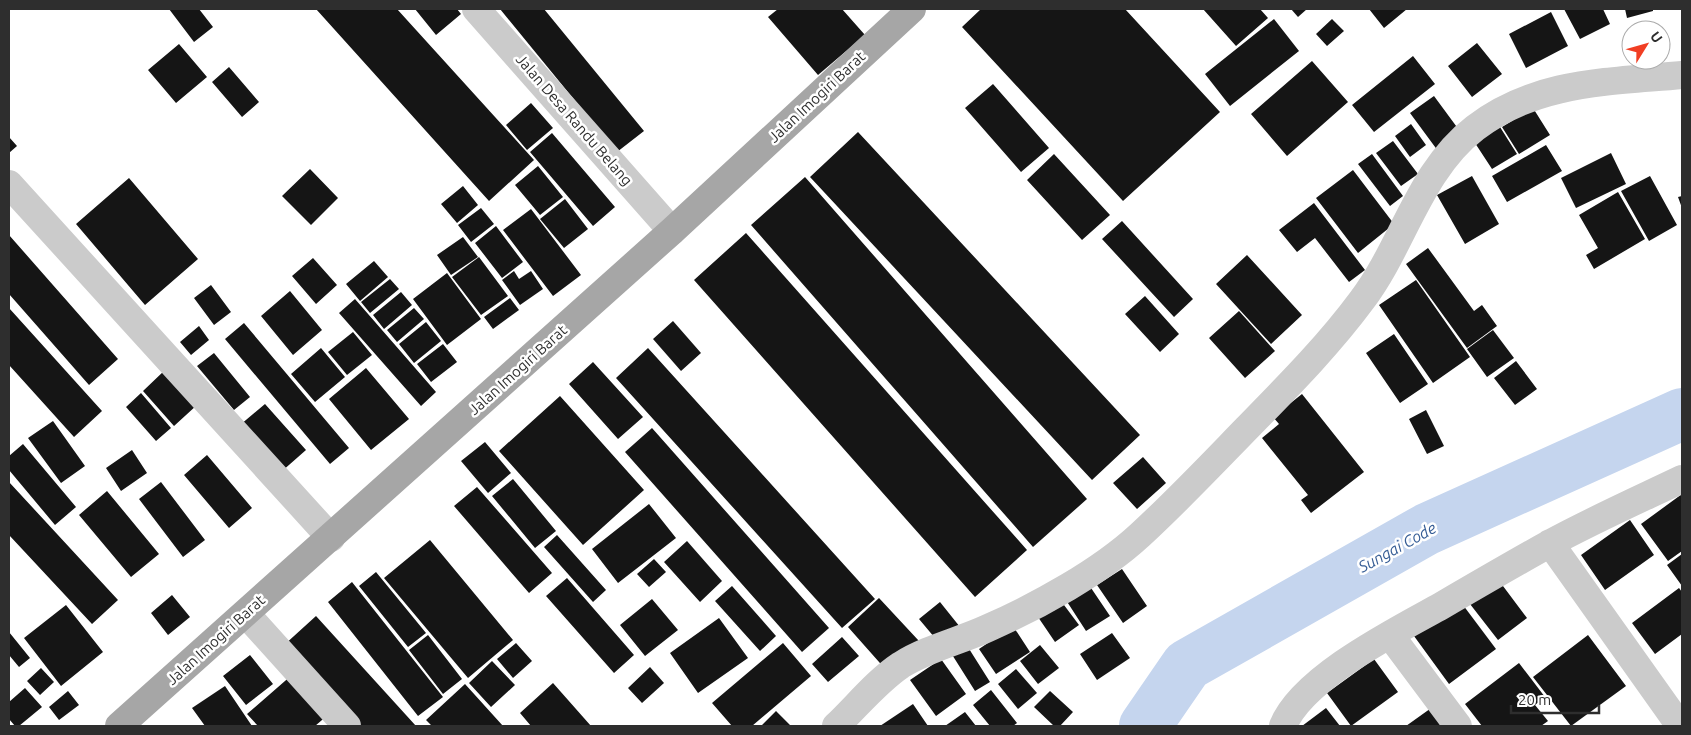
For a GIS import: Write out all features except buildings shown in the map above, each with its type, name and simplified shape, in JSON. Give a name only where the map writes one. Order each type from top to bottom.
[{"type":"main road","name":"Jalan Imogiri Barat","points":[[119,726],[672,231],[912,9]]},
{"type":"street","name":"Jalan Desa Randu Belang","points":[[476,9],[672,231]]},
{"type":"street","points":[[836,726],[899,666],[929,651],[991,627],[1080,580],[1123,550],[1139,536],[1324,349],[1378,277],[1423,192],[1458,143],[1474,129],[1495,114],[1529,97],[1577,85],[1682,75]]},
{"type":"street","points":[[9,184],[331,538]]},
{"type":"street","points":[[1283,726],[1290,712],[1325,677],[1390,634],[1550,543],[1682,479]]},
{"type":"street","points":[[1550,543],[1680,726]]},
{"type":"street","points":[[246,614],[347,726]]},
{"type":"street","points":[[1390,634],[1458,726]]},
{"type":"waterway","name":"Sungai Code","points":[[1145,726],[1187,665],[1427,529],[1682,414]]}]
